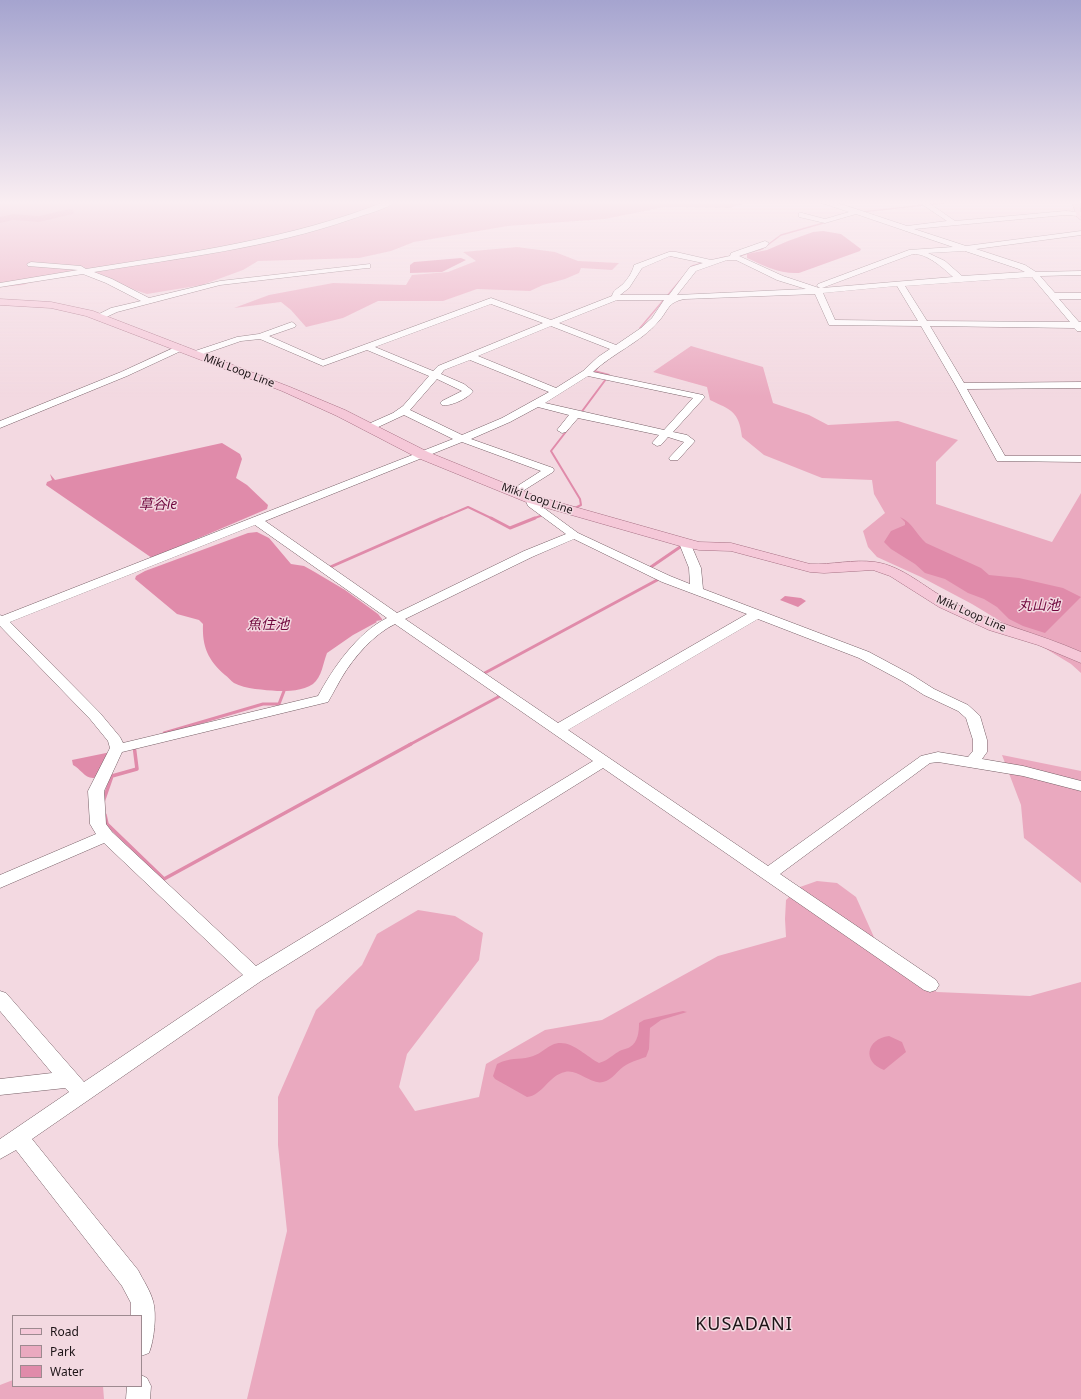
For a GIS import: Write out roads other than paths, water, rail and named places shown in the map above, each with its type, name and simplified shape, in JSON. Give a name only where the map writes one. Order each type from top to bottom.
[{"type":"main road","name":"Miki Loop Line","points":[[0,302],[64,306],[100,316],[341,413],[423,455],[531,499],[685,543],[699,546],[731,547],[810,568],[824,570],[855,566],[874,566],[895,573],[944,604],[995,627],[1044,642],[1081,658]]},
{"type":"street","points":[[60,266],[81,268],[85,272],[109,281],[148,301]]},
{"type":"street","points":[[0,286],[119,266]]},
{"type":"street","points":[[100,316],[114,310],[220,283],[365,266]]},
{"type":"street","points":[[616,297],[616,294],[626,286],[639,266]]},
{"type":"street","points":[[674,298],[672,294],[693,269],[699,266]]},
{"type":"street","points":[[755,266],[780,278],[815,290],[876,266]]},
{"type":"street","points":[[946,266],[961,279]]},
{"type":"street","points":[[1020,266],[1033,273],[1079,326]]},
{"type":"street","points":[[370,428],[404,411],[441,368],[616,297],[674,298],[815,290],[1033,273],[1077,273],[1075,277],[1081,279]]},
{"type":"street","points":[[900,284],[961,386],[1001,459],[1081,459]]},
{"type":"street","points":[[815,290],[832,323],[1079,326]]},
{"type":"street","points":[[1052,296],[1081,296]]},
{"type":"street","points":[[255,976],[106,836],[98,824],[96,791],[117,749],[115,740],[95,716],[0,620],[423,455],[506,420],[557,392],[586,372],[601,359],[644,330],[655,320],[668,301],[674,298]]},
{"type":"street","points":[[261,336],[323,363],[491,301],[617,348]]},
{"type":"street","points":[[195,354],[240,339],[261,336],[292,325]]},
{"type":"street","points":[[367,347],[468,391],[467,393],[444,403]]},
{"type":"street","points":[[0,425],[124,374],[180,348]]},
{"type":"street","points":[[469,356],[557,392]]},
{"type":"street","points":[[586,372],[700,397],[657,443]]},
{"type":"street","points":[[961,386],[1081,385]]},
{"type":"street","points":[[537,404],[683,437],[690,441],[674,458]]},
{"type":"street","points":[[404,411],[434,427],[462,439],[549,470],[514,492]]},
{"type":"street","points":[[562,430],[576,414]]},
{"type":"street","points":[[531,499],[532,504],[574,535],[666,579],[697,592],[864,655],[907,678],[929,692],[963,708],[973,716],[980,740],[980,752],[971,763]]},
{"type":"street","points":[[256,520],[395,618],[930,985]]},
{"type":"street","points":[[117,749],[323,699],[343,663],[367,638],[385,624],[528,554],[574,535]]},
{"type":"street","points":[[685,543],[695,568],[697,592]]},
{"type":"street","points":[[558,729],[755,614]]},
{"type":"street","points":[[768,874],[926,759],[938,757],[1023,771],[1081,786]]},
{"type":"street","points":[[0,1150],[255,976],[604,761]]},
{"type":"street","points":[[0,882],[106,836]]},
{"type":"street","points":[[0,998],[82,1094]]},
{"type":"street","points":[[0,1087],[69,1079]]},
{"type":"street","points":[[18,1137],[130,1278],[142,1301],[142,1328]]},
{"type":"street","points":[[138,1399],[139,1387]]},
{"type":"water","points":[[410,266],[453,266],[442,272],[410,273]]},
{"type":"water","points":[[764,266],[818,266],[799,273],[778,271]]},
{"type":"water","name":"草谷ie","points":[[222,443],[240,454],[242,459],[236,478],[247,485],[268,505],[267,509],[152,558],[46,485],[47,482],[52,480],[50,474],[55,480]]},
{"type":"water","name":"丸山池","points":[[900,517],[911,525],[926,543],[981,568],[989,575],[1019,578],[1063,588],[1081,597],[1045,633],[1023,626],[1009,619],[997,607],[984,599],[968,593],[945,579],[925,573],[915,564],[891,549],[884,542],[891,531],[905,525],[905,522]]},
{"type":"water","name":"魚住池","points":[[257,532],[269,538],[291,564],[304,566],[345,590],[378,614],[382,619],[353,635],[327,653],[318,678],[313,684],[305,688],[286,691],[261,690],[234,683],[214,664],[210,658],[205,646],[203,624],[199,620],[177,614],[135,579],[136,576],[145,571],[248,533]]},
{"type":"water","points":[[785,596],[801,598],[806,601],[798,607],[780,600]]},
{"type":"water","points":[[111,752],[100,772],[94,778],[88,777],[73,765],[72,760]]},
{"type":"water","points":[[683,1011],[687,1012],[661,1020],[650,1028],[649,1049],[646,1057],[626,1065],[606,1081],[598,1082],[575,1073],[565,1072],[554,1077],[537,1093],[527,1097],[495,1079],[493,1076],[497,1064],[533,1056],[558,1043],[571,1045],[599,1063],[602,1062],[633,1045],[638,1036],[639,1023],[644,1020]]},
{"type":"water","points":[[889,1036],[902,1042],[906,1052],[884,1070],[872,1062],[870,1051],[875,1041]]},
{"type":"waterway","points":[[640,328],[683,277]]},
{"type":"waterway","points":[[580,414],[609,375],[594,371],[597,368]]},
{"type":"waterway","points":[[568,429],[551,451],[580,499],[581,505],[573,509]]},
{"type":"waterway","points":[[440,519],[468,507],[492,518]]},
{"type":"waterway","points":[[532,519],[543,515]]},
{"type":"waterway","points":[[328,568],[442,518]]},
{"type":"waterway","points":[[492,518],[510,528],[535,518]]},
{"type":"waterway","points":[[648,569],[683,545]]},
{"type":"waterway","points":[[481,675],[659,579]]},
{"type":"waterway","points":[[164,733],[263,704],[279,704],[284,691]]},
{"type":"waterway","points":[[409,745],[500,696],[498,694]]},
{"type":"waterway","points":[[105,815],[107,824],[164,879],[411,744]]},
{"type":"waterway","points":[[103,802],[112,776],[137,769],[134,745]]},
{"type":"district","name":"KUSADANI","points":[[744,1325]]}]
